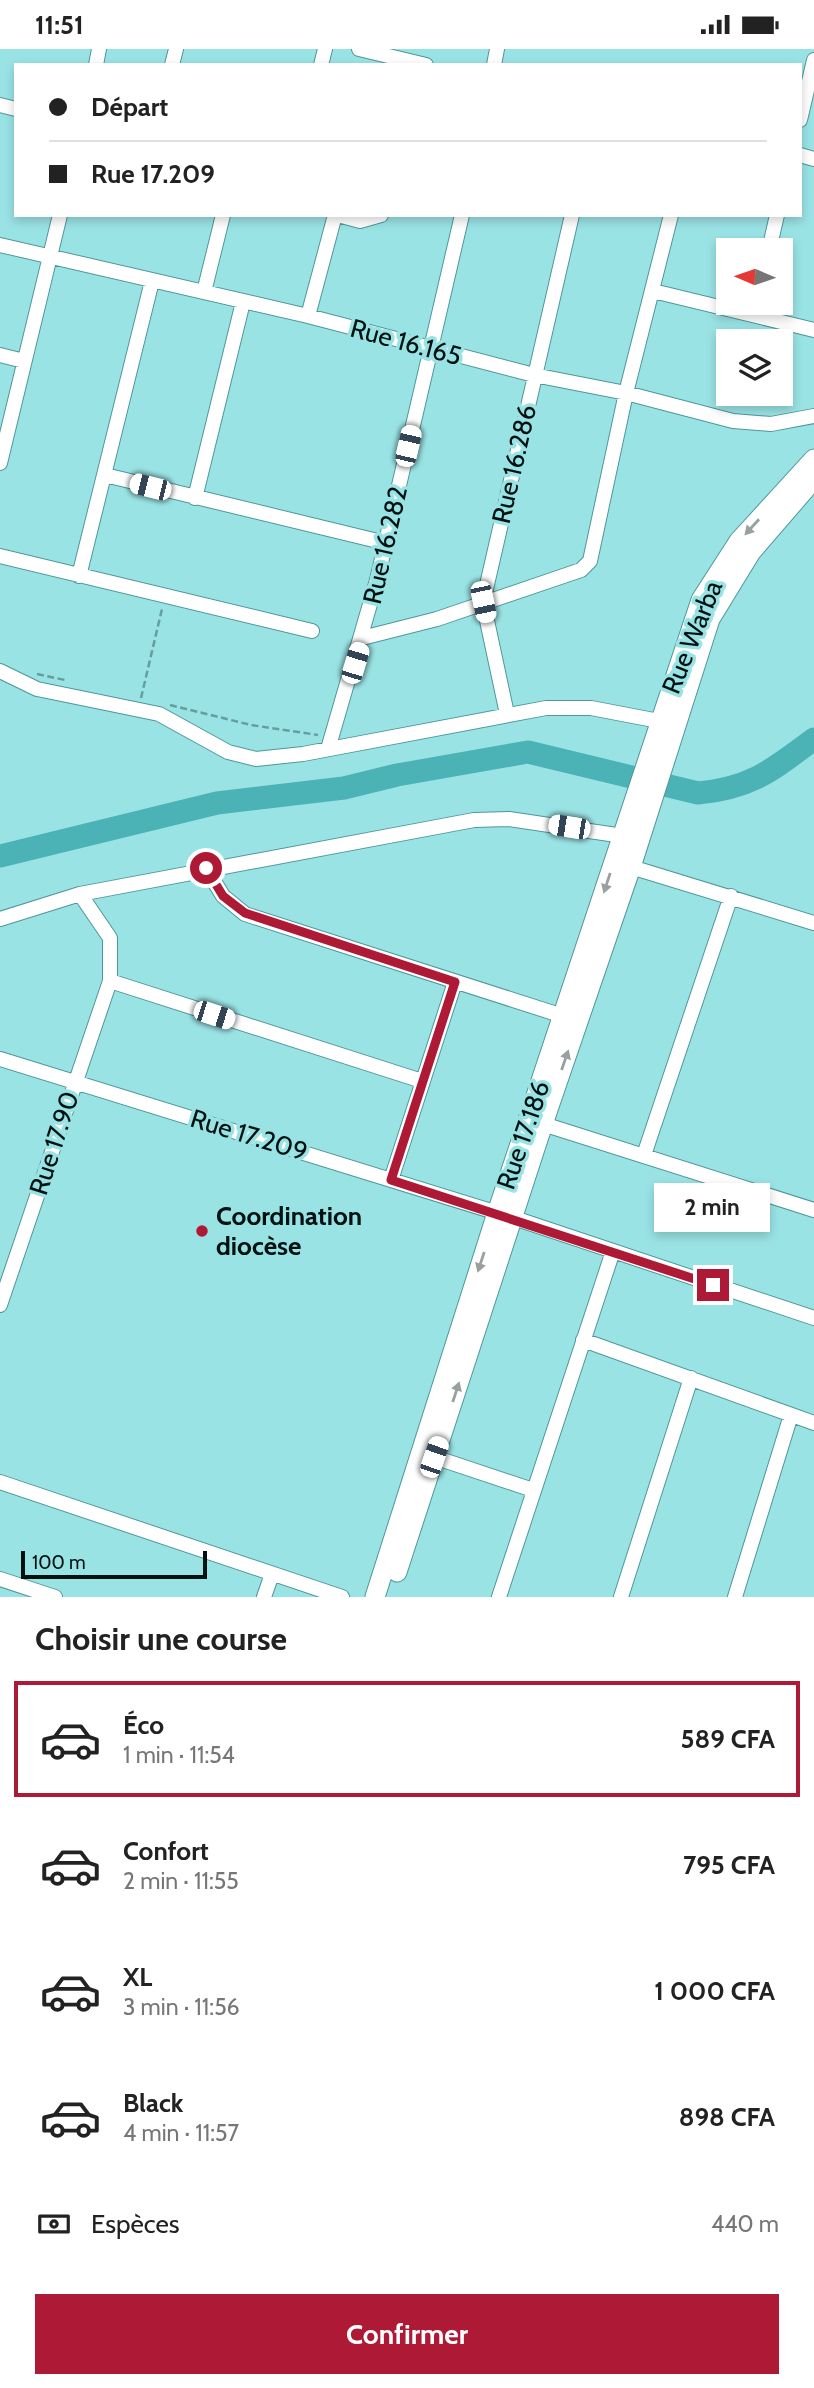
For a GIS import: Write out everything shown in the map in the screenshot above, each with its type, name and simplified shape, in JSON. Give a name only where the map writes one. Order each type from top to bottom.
[{"type":"main road","name":"Rue Warba","points":[[654,767],[659,721],[701,600],[739,541],[814,459]]},
{"type":"main road","points":[[389,1597],[434,1457],[505,1216],[543,1124],[631,867],[654,767],[710,619],[751,552],[814,479]]},
{"type":"main road","name":"Rue 17.186","points":[[375,1597],[505,1216],[564,1016],[623,836],[645,798]]},
{"type":"street","points":[[359,49],[418,63]]},
{"type":"street","points":[[802,111],[814,60]]},
{"type":"street","points":[[0,463],[60,217]]},
{"type":"street","points":[[204,292],[223,217]]},
{"type":"street","points":[[308,316],[336,217]]},
{"type":"street","points":[[345,217],[360,221],[374,217]]},
{"type":"street","name":"Rue 16.282","points":[[330,743],[362,638],[386,543],[459,217]]},
{"type":"street","name":"Rue 16.286","points":[[507,714],[483,602],[572,217]]},
{"type":"street","points":[[362,638],[402,629],[581,570],[590,561],[626,393],[671,217]]},
{"type":"street","points":[[772,238],[777,217]]},
{"type":"street","name":"Rue 16.165","points":[[0,245],[308,316],[534,375],[626,393],[752,423],[771,424],[814,416]]},
{"type":"street","points":[[79,576],[152,281]]},
{"type":"street","points":[[653,292],[716,302]]},
{"type":"street","points":[[195,498],[243,302]]},
{"type":"street","points":[[772,315],[814,330]]},
{"type":"street","points":[[0,355],[24,361]]},
{"type":"street","points":[[105,475],[386,543]]},
{"type":"street","points":[[0,556],[312,631]]},
{"type":"street","points":[[0,671],[37,689],[159,714],[237,756],[272,759],[330,743],[546,708],[591,708],[659,721]]},
{"type":"street","points":[[0,919],[80,894],[206,868],[474,820],[509,819],[623,836]]},
{"type":"street","points":[[631,867],[814,923]]},
{"type":"street","points":[[206,868],[223,896],[245,913],[564,1016]]},
{"type":"street","name":"Rue 17.90","points":[[0,1305],[110,981],[110,938],[80,894]]},
{"type":"street","points":[[644,1155],[731,896]]},
{"type":"street","points":[[110,981],[422,1081]]},
{"type":"street","points":[[391,1180],[455,982]]},
{"type":"street","name":"Rue 17.209","points":[[0,1059],[505,1216],[814,1318]]},
{"type":"street","points":[[543,1124],[814,1210]]},
{"type":"street","points":[[499,1597],[613,1251]]},
{"type":"street","points":[[583,1340],[814,1423]]},
{"type":"street","points":[[621,1597],[691,1378]]},
{"type":"street","points":[[735,1597],[791,1415]]},
{"type":"street","points":[[434,1457],[533,1489]]},
{"type":"street","points":[[0,1482],[342,1597]]},
{"type":"street","points":[[264,1597],[272,1574]]},
{"type":"street","points":[[0,1579],[31,1593],[55,1597]]},
{"type":"path","points":[[141,698],[165,596]]},
{"type":"path","points":[[206,714],[330,743]]},
{"type":"waterway","points":[[0,856],[217,803],[344,788],[397,775],[528,752],[698,793],[717,791],[761,776],[814,739]]},
{"type":"place","name":"Coordination diocèse","points":[[202,1231]]},
{"type":"route","points":[[206,868],[223,896],[236,909],[455,982],[391,1180],[713,1285]]}]
